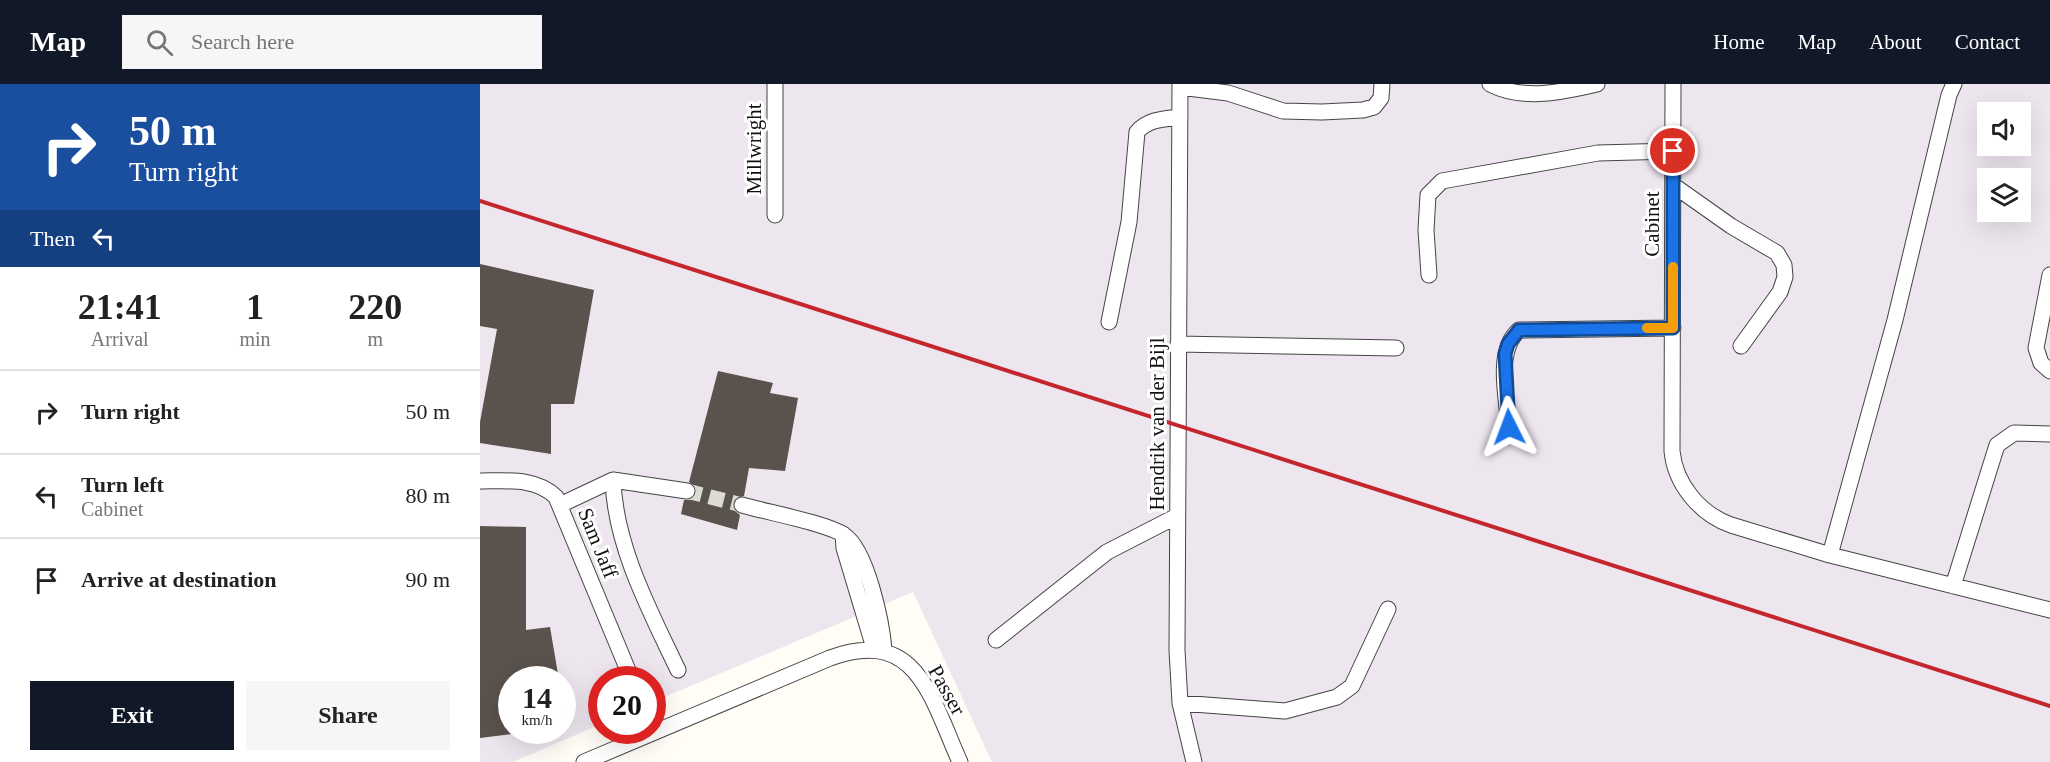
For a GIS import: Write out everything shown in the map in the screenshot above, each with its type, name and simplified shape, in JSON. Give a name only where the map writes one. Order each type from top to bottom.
[{"type":"street","name":"Millwright","points":[[775,84],[775,215]]},
{"type":"street","points":[[1180,85],[1228,93],[1283,111],[1323,112],[1363,110],[1374,107],[1380,98],[1383,84]]},
{"type":"street","points":[[1490,84],[1513,92],[1531,94],[1597,84]]},
{"type":"street","name":"Cabinet","points":[[1673,84],[1672,451],[1676,471],[1689,495],[1724,522],[1830,555],[2050,610]]},
{"type":"street","points":[[1830,555],[1895,320],[1949,95],[1954,84]]},
{"type":"street","name":"Hendrik van der Bijl","points":[[1180,85],[1177,650],[1180,703],[1194,762]]},
{"type":"street","points":[[1109,322],[1129,222],[1137,132],[1143,125],[1152,121],[1180,117]]},
{"type":"street","points":[[1429,275],[1426,208],[1428,195],[1433,187],[1442,181],[1598,153],[1673,151]]},
{"type":"street","points":[[1673,185],[1723,221],[1778,253],[1784,265],[1785,277],[1780,292],[1741,346]]},
{"type":"street","points":[[2050,275],[2036,348],[2038,359],[2050,371]]},
{"type":"street","points":[[1509,427],[1505,354],[1508,344],[1519,330],[1673,328]]},
{"type":"street","points":[[1178,344],[1396,348]]},
{"type":"street","points":[[1953,586],[1997,445],[2014,433],[2050,434]]},
{"type":"street","points":[[614,480],[614,502],[623,539],[651,614],[678,670]]},
{"type":"street","points":[[560,505],[614,480],[687,491]]},
{"type":"street","name":"Sam Jaff","points":[[480,481],[525,482],[541,485],[549,490],[560,505],[626,666]]},
{"type":"street","points":[[666,726],[830,658],[854,650],[879,649],[844,548],[843,534],[742,505]]},
{"type":"street","points":[[996,640],[1107,552],[1177,516]]},
{"type":"street","points":[[1180,703],[1256,711],[1285,711],[1337,697],[1352,686],[1388,609]]},
{"type":"street","name":"Passer","points":[[879,649],[898,656],[919,677],[960,762]]},
{"type":"street","points":[[584,762],[624,744]]},
{"type":"shaded area","points":[[480,84],[2050,84],[2050,762],[992,762],[913,592],[666,696],[666,666],[588,666],[588,730],[576,735],[576,666],[498,666],[498,744],[555,744],[513,762],[480,762]]},
{"type":"building","points":[[480,264],[594,290],[574,404],[551,404],[551,454],[480,443],[480,422],[497,329],[480,326]]},
{"type":"building","points":[[718,371],[773,383],[770,393],[798,398],[785,471],[749,468],[744,496],[736,498],[733,503],[735,511],[740,515],[737,530],[681,514],[684,500],[691,500],[696,493],[696,487],[689,482]]},
{"type":"building","points":[[480,526],[526,527],[526,630],[550,627],[557,666],[498,666],[498,736],[480,738]]},
{"type":"tunnel","points":[[687,491],[742,505]]},
{"type":"railway","points":[[480,201],[2050,706]]},
{"type":"slow traffic","points":[[1647,328],[1673,328],[1673,267]]},
{"type":"route","points":[[1509,427],[1505,354],[1508,344],[1519,330],[1527,328],[1673,328],[1673,151]]}]
